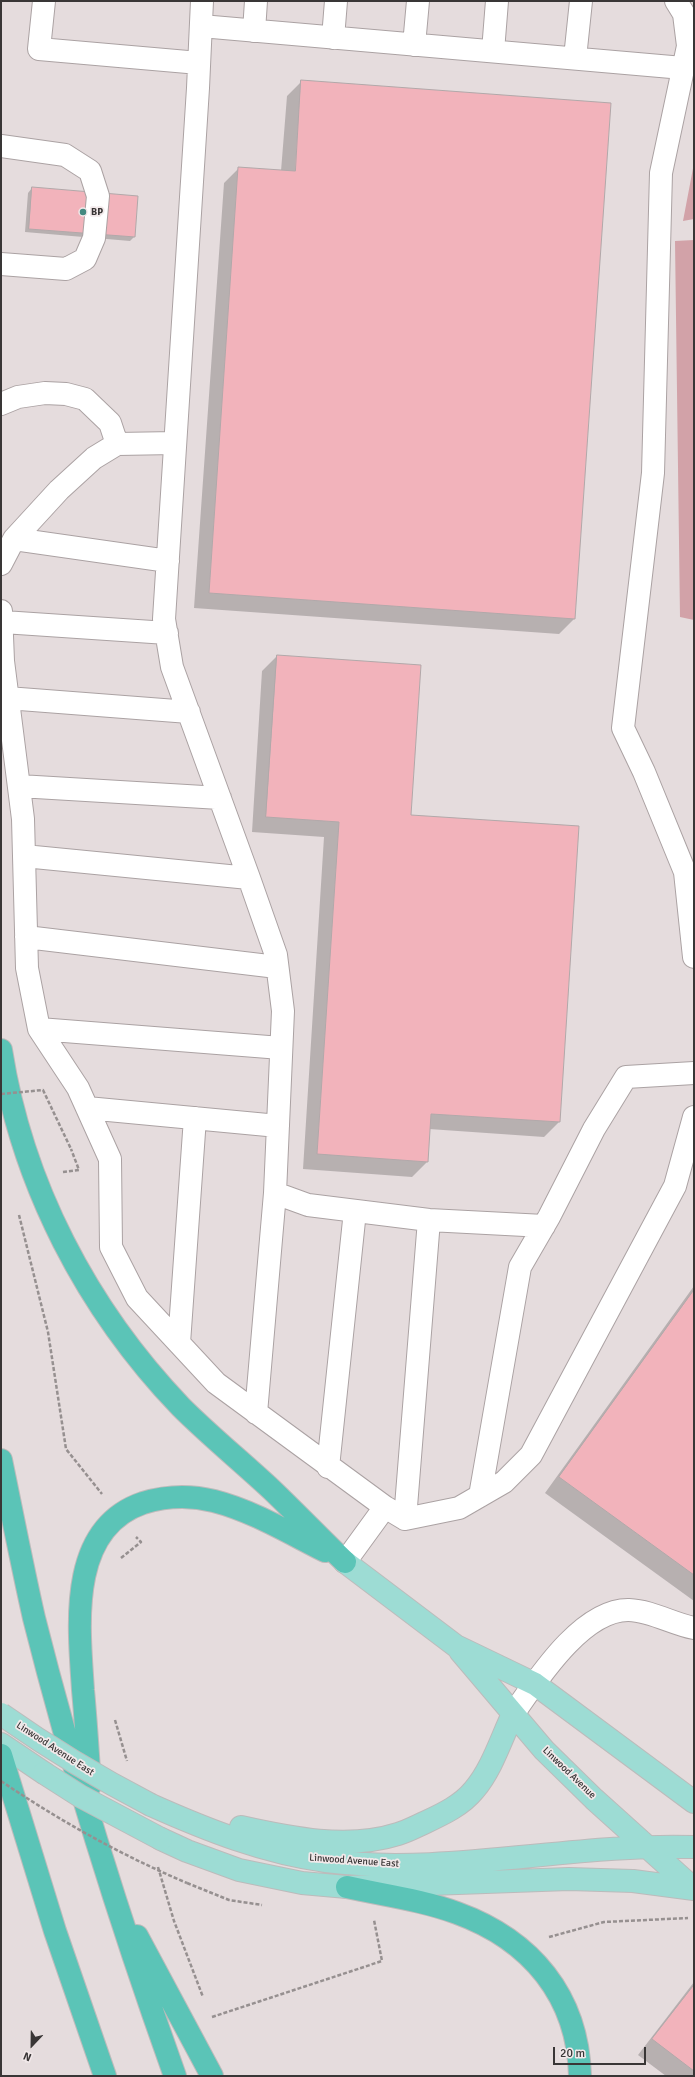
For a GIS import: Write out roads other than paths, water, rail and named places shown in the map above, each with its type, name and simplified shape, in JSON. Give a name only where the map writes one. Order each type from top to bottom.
[{"type":"highway","points":[[1,1050],[21,1139],[33,1176],[66,1246],[100,1305],[153,1375],[212,1437],[272,1490],[345,1562]]},
{"type":"highway","points":[[1,1460],[36,1624],[94,1835],[143,1989],[175,2076]]},
{"type":"highway","points":[[94,1835],[80,1646],[80,1601],[89,1558],[97,1540],[119,1515],[135,1506],[153,1500],[172,1497],[195,1497],[215,1502],[258,1517],[345,1562]]},
{"type":"highway","points":[[1,1754],[54,1931],[105,2076]]},
{"type":"highway","points":[[109,1883],[212,2076]]},
{"type":"highway","points":[[347,1887],[456,1912],[489,1927],[518,1946],[533,1960],[562,1998],[571,2018],[577,2041],[580,2076]]},
{"type":"main road","name":"Linwood Avenue","points":[[345,1562],[456,1646],[535,1684],[694,1802]]},
{"type":"main road","name":"Linwood Avenue","points":[[456,1646],[513,1714],[563,1769],[694,1889]]},
{"type":"main road","name":"Linwood Avenue East","points":[[1,1714],[52,1749],[151,1805],[229,1837],[296,1856],[327,1861],[390,1864],[495,1859],[647,1846],[694,1847]]},
{"type":"main road","points":[[151,1805],[268,1833],[300,1838],[352,1841],[374,1839],[398,1834],[443,1814],[473,1791],[484,1776],[513,1714]]},
{"type":"main road","points":[[1,1744],[80,1796],[161,1839],[187,1851],[239,1870],[302,1883],[347,1887],[569,1879],[633,1881],[694,1889]]},
{"type":"main road","points":[[1,1754],[44,1773]]},
{"type":"lane","points":[[44,1],[39,49],[199,63]]},
{"type":"lane","points":[[202,1],[164,618],[172,667],[276,955],[283,1011],[275,1193],[256,1413]]},
{"type":"lane","points":[[254,31],[256,1]]},
{"type":"lane","points":[[333,38],[336,1]]},
{"type":"lane","points":[[414,45],[418,1]]},
{"type":"lane","points":[[493,51],[498,1]]},
{"type":"lane","points":[[575,58],[581,1]]},
{"type":"lane","points":[[676,1],[684,14],[688,46],[661,173],[653,473],[623,728],[644,772],[685,872],[694,957]]},
{"type":"lane","points":[[201,26],[683,68]]},
{"type":"lane","points":[[1,146],[65,155],[90,171],[98,196],[94,238],[85,259],[66,269],[1,264]]},
{"type":"lane","points":[[1,404],[18,397],[45,392],[66,394],[85,399],[110,423],[117,444]]},
{"type":"lane","points":[[1,564],[14,538],[59,490],[94,458],[117,444],[175,443]]},
{"type":"lane","points":[[14,538],[168,561]]},
{"type":"lane","points":[[167,633],[2,616],[3,661],[23,819],[27,968],[39,1029],[78,1088],[110,1159],[111,1246],[137,1298],[216,1383],[328,1467],[385,1507],[406,1519],[459,1508],[504,1482],[531,1456],[675,1186],[694,1117]]},
{"type":"lane","points":[[7,698],[189,712]]},
{"type":"lane","points":[[19,786],[220,798]]},
{"type":"lane","points":[[24,856],[249,878]]},
{"type":"lane","points":[[26,936],[277,967]]},
{"type":"lane","points":[[39,1029],[281,1048]]},
{"type":"lane","points":[[480,1496],[520,1267],[544,1226],[594,1129],[626,1077],[694,1073]]},
{"type":"lane","points":[[87,1108],[278,1126]]},
{"type":"lane","points":[[179,1343],[195,1118]]},
{"type":"lane","points":[[275,1193],[308,1205],[355,1211],[430,1220],[544,1226]]},
{"type":"lane","points":[[328,1467],[355,1211]]},
{"type":"lane","points":[[406,1519],[430,1220]]},
{"type":"lane","points":[[345,1562],[385,1507]]},
{"type":"lane","points":[[513,1714],[563,1649],[589,1624],[617,1611],[642,1612],[694,1628]]},
{"type":"place","name":"BP","points":[[83,212]]}]
